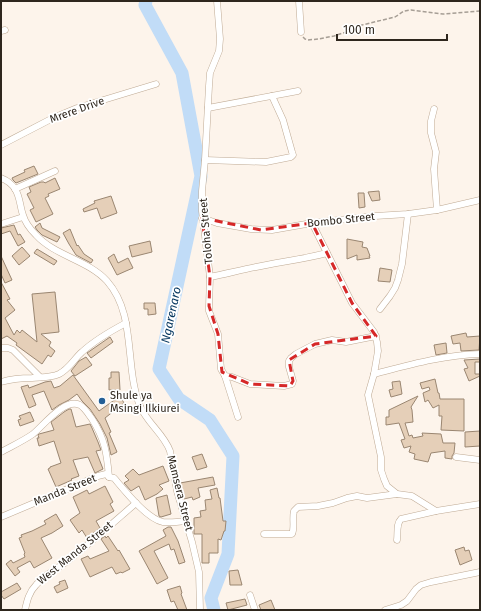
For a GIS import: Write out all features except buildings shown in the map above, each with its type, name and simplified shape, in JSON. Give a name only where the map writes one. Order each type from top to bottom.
[{"type":"street","name":"Toloha Street","points":[[217,1],[220,39],[219,51],[210,73],[202,191],[202,218],[210,277],[208,306],[218,334],[221,369],[225,376],[238,417]]},
{"type":"street","points":[[299,1],[301,32]]},
{"type":"street","name":"Mrere Drive","points":[[1,144],[53,118],[77,108],[156,84]]},
{"type":"street","points":[[208,108],[298,91]]},
{"type":"street","points":[[205,160],[266,162],[291,157],[293,155],[283,120],[272,96]]},
{"type":"street","points":[[434,109],[431,121],[431,133],[436,152],[434,169],[437,210]]},
{"type":"street","points":[[1,178],[16,189],[55,171]]},
{"type":"street","name":"Mamsera Street","points":[[16,189],[23,216],[36,236],[66,256],[96,271],[106,281],[115,294],[126,324],[136,391],[140,406],[168,446],[177,491],[199,572],[200,610]]},
{"type":"street","name":"Bombo Street","points":[[202,218],[217,223],[251,229],[272,230],[312,223],[437,210],[480,200]]},
{"type":"street","points":[[380,309],[395,288],[398,280],[402,264],[408,214]]},
{"type":"street","points":[[1,224],[23,216]]},
{"type":"street","points":[[312,223],[352,303],[376,336],[378,351],[374,374],[368,394],[381,456],[381,470],[387,486],[397,494]]},
{"type":"street","points":[[210,277],[327,253]]},
{"type":"street","points":[[1,382],[11,379],[52,376],[63,371],[93,342],[108,332],[126,324]]},
{"type":"street","points":[[225,376],[250,384],[284,386],[292,384],[293,381],[289,361],[296,354],[315,344],[332,340],[346,342],[376,336]]},
{"type":"street","points":[[1,348],[13,350],[40,377]]},
{"type":"street","points":[[374,374],[463,354],[480,354]]},
{"type":"street","points":[[1,452],[32,435],[61,409],[72,404],[78,404],[91,417],[102,436],[105,446],[109,477]]},
{"type":"street","points":[[456,457],[480,460]]},
{"type":"street","name":"Manda Street","points":[[1,517],[106,474],[109,477],[114,478],[136,503],[158,521],[186,521]]},
{"type":"street","points":[[264,534],[292,534],[294,532],[294,510],[298,508],[333,503],[357,496],[367,498],[397,494],[412,496],[436,511]]},
{"type":"street","name":"West Manda Street","points":[[25,610],[30,594],[35,586],[94,540],[136,503]]},
{"type":"street","points":[[398,540],[398,521],[401,519],[436,511],[480,504]]},
{"type":"street","points":[[385,610],[401,605],[407,601],[416,588],[421,585],[480,572]]},
{"type":"street","points":[[250,595],[255,610]]},
{"type":"path","points":[[301,32],[305,39],[308,40],[334,36],[362,25],[396,17],[404,11],[411,10],[443,14],[480,11]]},
{"type":"highlighted area","points":[[202,218],[261,230],[312,223],[352,303],[376,336],[315,344],[289,360],[293,381],[290,386],[250,384],[222,372],[218,334],[209,306],[210,277]]},
{"type":"waterway","name":"Ngarenaro","points":[[146,1],[145,5],[182,73],[201,176],[159,369],[179,399],[210,420],[233,456],[228,554],[211,598],[214,610]]},
{"type":"place","name":"Shule ya Msingi Ilkiurei","points":[[102,401]]}]
